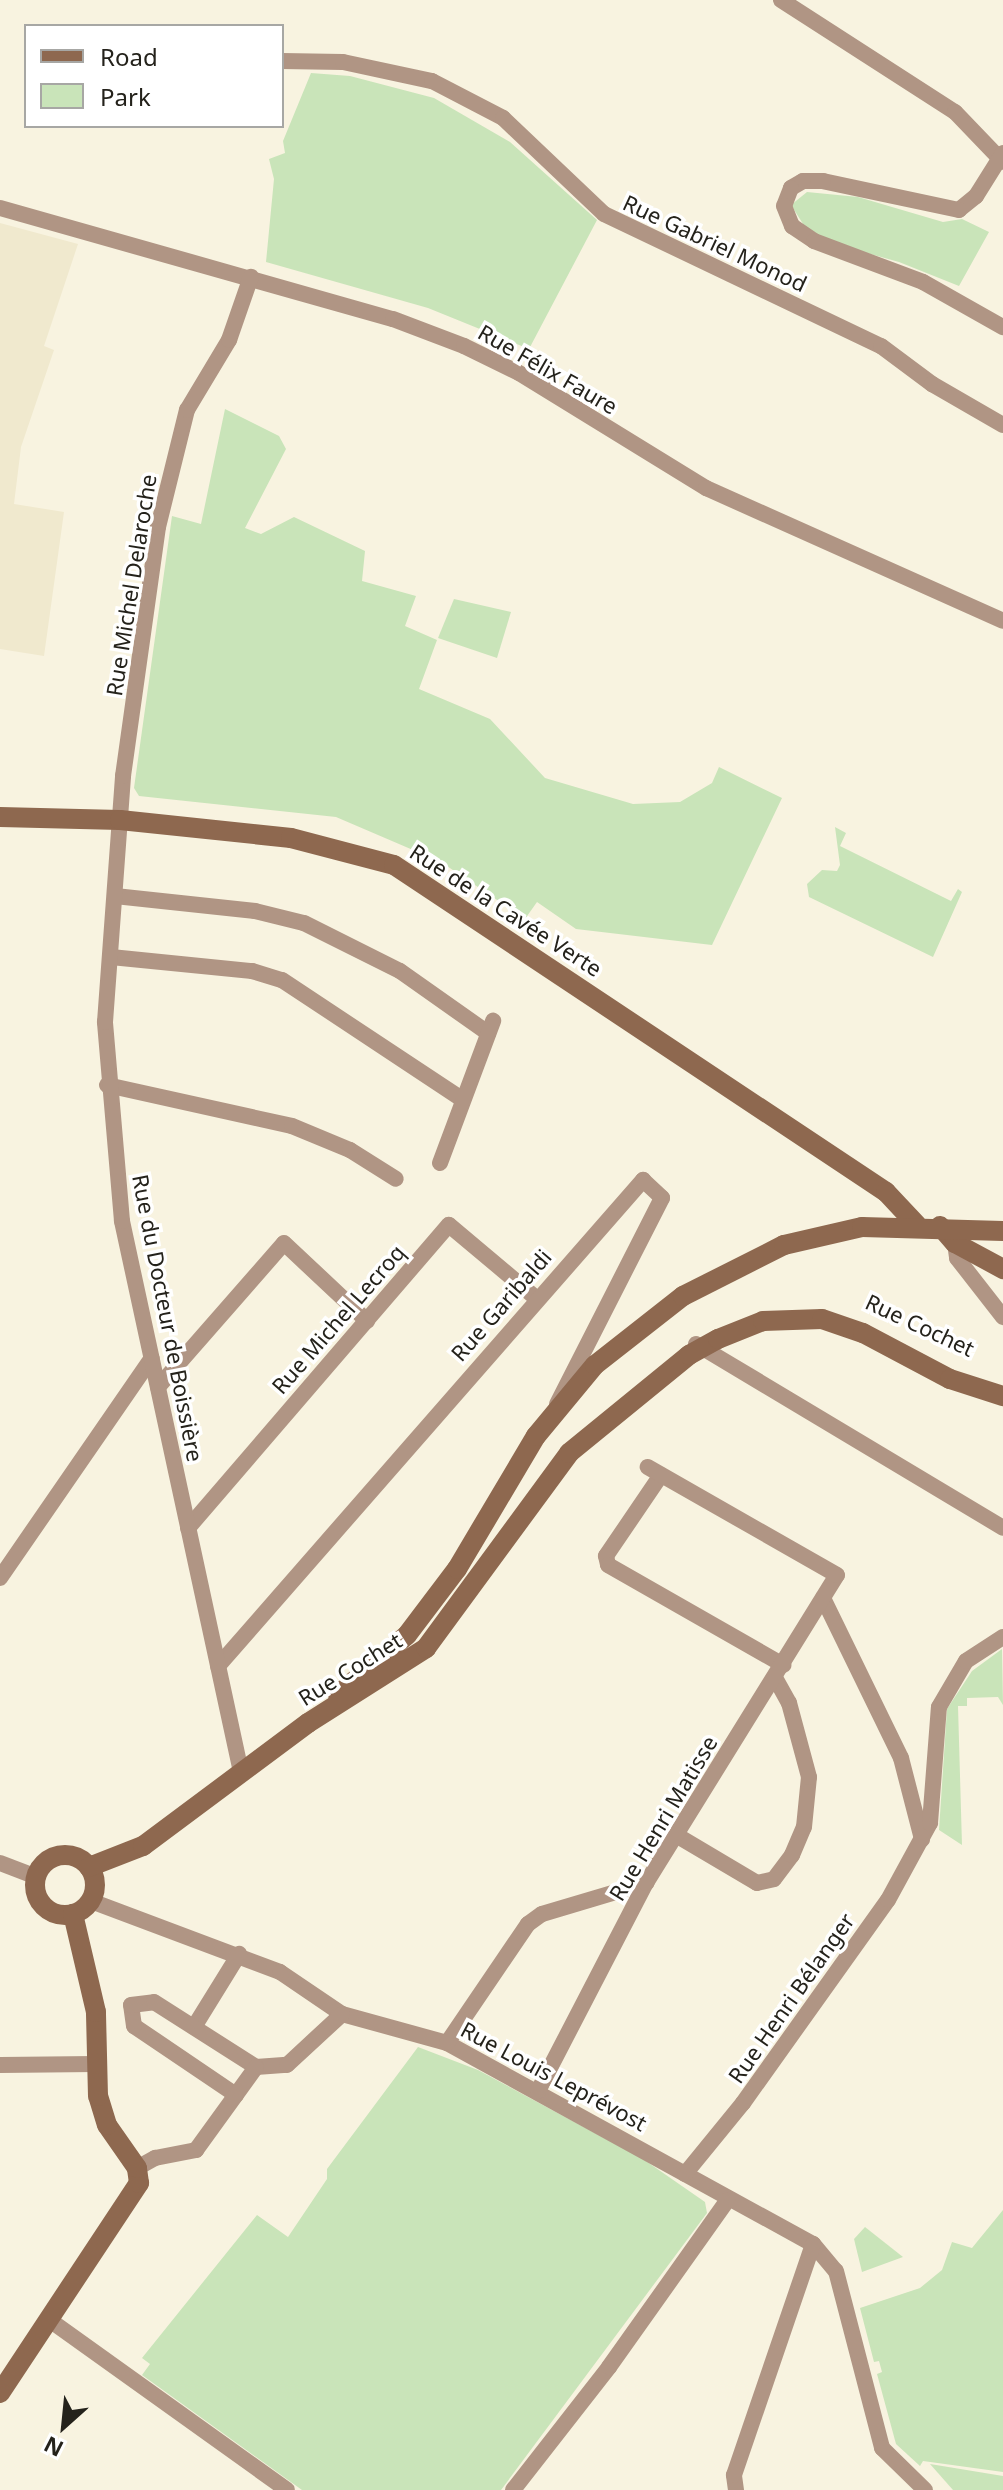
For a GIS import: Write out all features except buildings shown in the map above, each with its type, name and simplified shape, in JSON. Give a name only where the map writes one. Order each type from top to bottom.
[{"type":"street","points":[[781,0],[955,112],[1002,158],[976,196],[959,210],[823,181],[803,181],[791,188],[784,206],[792,226],[814,241],[923,282],[1003,327]]},
{"type":"street","name":"Rue Gabriel Monod","points":[[284,61],[343,62],[432,81],[503,118],[604,214],[881,346],[932,384],[1003,425]]},
{"type":"street","name":"Rue Félix Faure","points":[[0,208],[393,319],[464,346],[519,373],[706,488],[1003,621]]},
{"type":"street","name":"Rue Michel Delaroche","points":[[120,820],[158,527],[187,410],[229,340],[251,277]]},
{"type":"street","name":"Rue de la Cavée Verte","points":[[0,817],[120,820],[291,838],[394,865],[886,1192],[917,1225]]},
{"type":"street","name":"Rue du Docteur de Boissière","points":[[120,820],[105,1022],[107,1085],[122,1221],[241,1772]]},
{"type":"street","points":[[115,896],[255,911],[304,923],[400,971],[490,1027],[440,1163]]},
{"type":"street","points":[[111,957],[252,971],[282,980],[462,1099]]},
{"type":"street","points":[[107,1085],[292,1126],[350,1150],[396,1179]]},
{"type":"street","name":"Rue Garibaldi","points":[[218,1666],[536,1298],[643,1180],[662,1198],[551,1417]]},
{"type":"street","name":"Rue Michel Lecroq","points":[[188,1528],[449,1225],[536,1298]]},
{"type":"street","points":[[308,1723],[407,1635],[457,1569],[504,1483],[551,1417],[595,1365],[683,1296],[759,1255],[862,1227],[917,1225],[1003,1231]]},
{"type":"street","points":[[940,1226],[955,1243],[1003,1269]]},
{"type":"street","points":[[158,1387],[284,1243],[367,1321]]},
{"type":"street","points":[[955,1243],[957,1258],[1003,1317]]},
{"type":"street","name":"Rue Cochet","points":[[89,1867],[143,1846],[308,1723],[426,1648],[561,1462],[696,1349],[744,1315],[794,1307],[826,1310],[999,1389]]},
{"type":"street","points":[[696,1349],[1003,1528]]},
{"type":"street","points":[[0,1578],[152,1358]]},
{"type":"street","name":"Rue Henri Matisse","points":[[538,2091],[646,1883],[779,1672],[837,1575],[655,1471],[606,1556],[608,1565],[779,1672]]},
{"type":"street","points":[[823,1598],[901,1758],[922,1839]]},
{"type":"street","name":"Rue Henri Bélanger","points":[[685,2174],[743,2103],[888,1900],[922,1839],[931,1816],[939,1707],[966,1661],[1003,1637]]},
{"type":"street","points":[[676,1835],[757,1883],[774,1879],[792,1855],[804,1827],[809,1777],[779,1672]]},
{"type":"street","points":[[60,1856],[76,1857],[89,1867],[95,1884],[91,1901],[73,1914],[45,1907],[37,1894],[37,1877],[45,1863],[60,1856]]},
{"type":"street","points":[[0,1863],[37,1877]]},
{"type":"street","points":[[447,2043],[493,1970],[528,1924],[542,1914],[646,1883]]},
{"type":"street","name":"Rue Louis Leprévost","points":[[91,1901],[239,1954],[280,1972],[342,2014],[447,2043],[538,2091],[727,2201],[813,2244]]},
{"type":"street","points":[[0,2393],[136,2195],[137,2168],[107,2125],[95,2064],[96,2012],[73,1914]]},
{"type":"street","points":[[194,2027],[239,1954]]},
{"type":"street","points":[[236,2095],[134,2026],[131,2005],[154,2002],[256,2067],[287,2065],[342,2014]]},
{"type":"street","points":[[0,2065],[95,2064]]},
{"type":"street","points":[[137,2168],[155,2158],[196,2150],[256,2067]]},
{"type":"street","points":[[513,2490],[727,2201]]},
{"type":"street","points":[[736,2490],[734,2475],[813,2244]]},
{"type":"street","points":[[813,2244],[836,2271],[882,2448],[925,2490]]},
{"type":"street","points":[[51,2321],[287,2490]]},
{"type":"shaded area","points":[[0,223],[78,244],[44,346],[54,350],[21,447],[14,504],[64,512],[44,656],[0,649]]},
{"type":"green space","points":[[311,73],[350,76],[434,98],[510,142],[597,220],[529,349],[428,308],[266,262],[274,179],[269,159],[285,153],[283,141]]},
{"type":"green space","points":[[807,192],[858,197],[943,222],[962,219],[989,232],[959,286],[899,262],[838,245],[805,227],[791,205]]},
{"type":"green space","points":[[225,409],[279,436],[286,449],[245,528],[261,534],[294,517],[365,551],[362,581],[416,596],[405,626],[437,640],[419,689],[490,719],[545,778],[633,804],[680,802],[712,783],[719,767],[782,798],[712,945],[576,929],[537,902],[525,919],[441,862],[336,817],[139,796],[134,788],[172,516],[201,524]]},
{"type":"green space","points":[[454,599],[511,612],[497,658],[438,638]]},
{"type":"green space","points":[[835,827],[846,833],[840,846],[951,901],[958,889],[962,892],[933,957],[809,897],[807,884],[822,870],[837,871],[840,865]]},
{"type":"green space","points":[[1002,1649],[1003,1705],[998,1697],[967,1698],[967,1706],[958,1706],[962,1845],[939,1830],[947,1709],[972,1671]]},
{"type":"green space","points":[[418,2047],[478,2070],[643,2159],[705,2202],[707,2213],[501,2490],[302,2490],[142,2375],[150,2364],[142,2358],[257,2215],[288,2237],[327,2179],[327,2169]]},
{"type":"green space","points":[[1003,2210],[1003,2472],[923,2461],[920,2466],[896,2444],[877,2374],[882,2372],[879,2361],[874,2362],[860,2308],[920,2288],[942,2270],[952,2242],[972,2248]]},
{"type":"green space","points":[[865,2227],[903,2257],[862,2272],[854,2239]]},
{"type":"green space","points":[[930,2464],[1003,2476],[1003,2490],[953,2490]]}]
